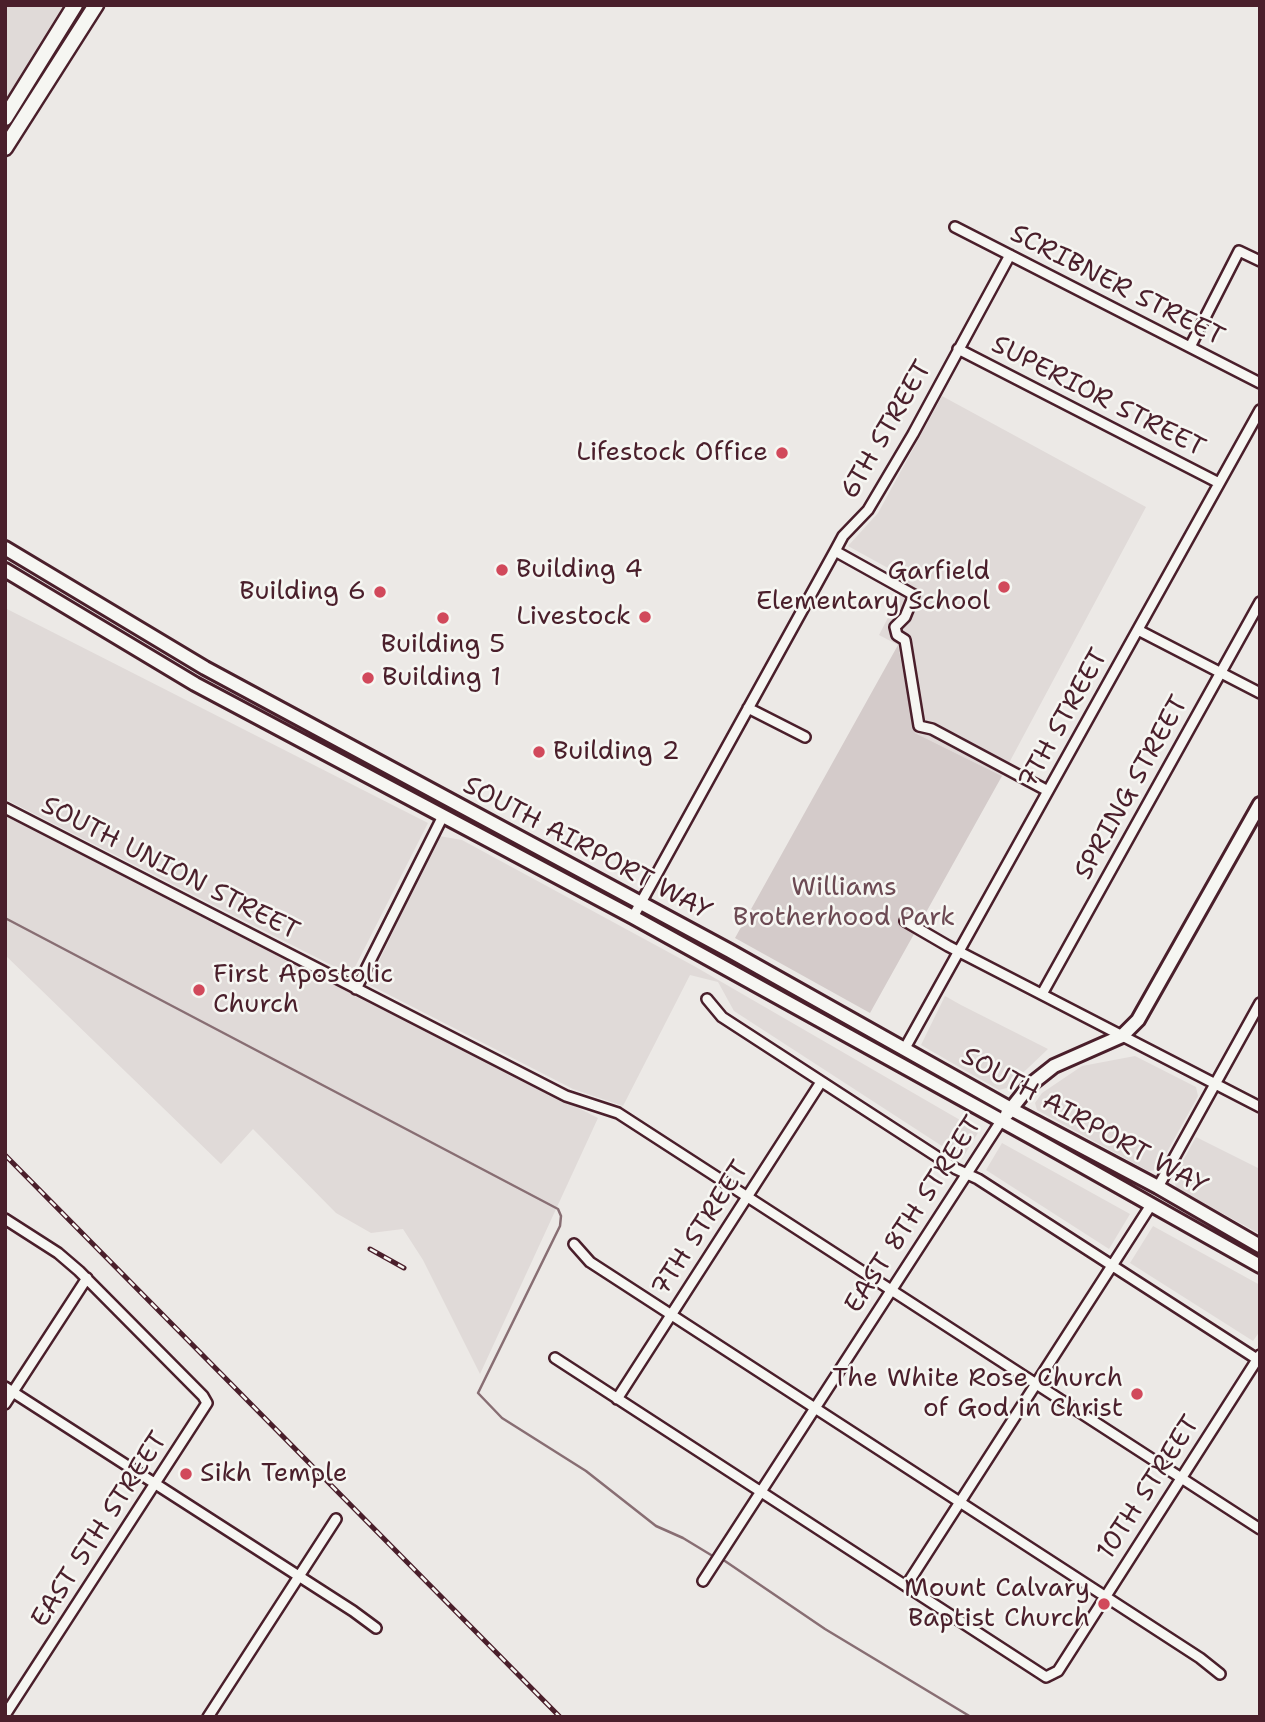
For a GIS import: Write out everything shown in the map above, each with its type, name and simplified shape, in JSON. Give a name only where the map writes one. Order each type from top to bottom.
[{"type":"main road","points":[[5,107],[68,5]]},
{"type":"main road","points":[[5,118],[75,5]]},
{"type":"main road","points":[[5,148],[96,5]]},
{"type":"main road","name":"SOUTH AIRPORT WAY","points":[[5,548],[205,668],[641,903],[1011,1109],[1158,1187],[1260,1246]]},
{"type":"main road","name":"SOUTH AIRPORT WAY","points":[[5,570],[195,684],[633,917],[1260,1266]]},
{"type":"main road","name":"EAST 8TH STREET","points":[[1001,1121],[1030,1085],[1054,1066],[1122,1036],[1143,1013],[1260,804]]},
{"type":"street","name":"SCRIBNER STREET","points":[[955,227],[1260,383]]},
{"type":"street","points":[[1190,346],[1239,251],[1260,261]]},
{"type":"street","name":"6TH STREET","points":[[633,917],[835,551],[844,536],[868,510],[913,434],[1010,255]]},
{"type":"street","name":"SUPERIOR STREET","points":[[958,349],[1219,483]]},
{"type":"street","name":"7TH STREET","points":[[905,1048],[1260,410]]},
{"type":"street","points":[[835,551],[914,595],[905,617],[895,627],[897,635],[905,640],[919,726],[926,727],[1048,791]]},
{"type":"street","name":"SPRING STREET","points":[[1042,994],[1260,602]]},
{"type":"street","points":[[1138,630],[1260,693]]},
{"type":"street","points":[[748,708],[805,737]]},
{"type":"street","name":"SOUTH UNION STREET","points":[[5,808],[566,1096],[618,1113],[1260,1529]]},
{"type":"street","points":[[356,989],[443,816]]},
{"type":"street","points":[[905,921],[1260,1107]]},
{"type":"street","points":[[707,999],[722,1017],[821,1082],[1259,1358]]},
{"type":"street","points":[[1158,1187],[1260,1003]]},
{"type":"street","name":"7TH STREET","points":[[617,1399],[821,1082]]},
{"type":"street","name":"EAST 8TH STREET","points":[[703,1581],[1001,1121]]},
{"type":"street","points":[[555,1359],[906,1586],[1151,1205]]},
{"type":"street","points":[[5,1219],[58,1253],[87,1278],[9,1390],[5,1405]]},
{"type":"street","points":[[574,1244],[590,1262],[1105,1595],[1220,1674]]},
{"type":"street","name":"EAST 5TH STREET","points":[[5,1715],[207,1403],[87,1278]]},
{"type":"street","name":"10TH STREET","points":[[906,1586],[1041,1676],[1050,1676],[1058,1671],[1259,1358]]},
{"type":"street","points":[[9,1390],[376,1628]]},
{"type":"street","points":[[208,1717],[336,1519]]},
{"type":"shaded area","points":[[5,5],[69,5],[5,103]]},
{"type":"shaded area","name":"Garfield Elementary School","points":[[942,396],[1146,507],[1002,776],[915,733],[898,645],[879,635],[908,579],[848,546],[878,513]]},
{"type":"shaded area","points":[[5,608],[428,823],[351,975],[5,799]]},
{"type":"shaded area","points":[[5,816],[598,1118],[480,1374],[423,1260],[403,1229],[371,1233],[336,1213],[253,1129],[221,1164],[5,955]]},
{"type":"shaded area","points":[[439,836],[462,840],[694,966],[979,1131],[962,1159],[734,1011],[718,982],[690,975],[623,1106],[573,1089],[368,984]]},
{"type":"shaded area","points":[[945,996],[1048,1049],[1007,1088],[999,1090],[921,1045]]},
{"type":"shaded area","points":[[1135,1056],[1196,1087],[1198,1096],[1157,1170],[1148,1171],[1037,1110],[1035,1103],[1042,1093],[1082,1066]]},
{"type":"shaded area","points":[[1196,1137],[1260,1169],[1260,1234],[1176,1188],[1174,1177]]},
{"type":"shaded area","points":[[1002,1143],[1130,1214],[1109,1249],[986,1170]]},
{"type":"shaded area","points":[[1153,1226],[1260,1285],[1260,1331],[1253,1341],[1130,1263]]},
{"type":"green space","name":"Williams Brotherhood Park","points":[[898,645],[915,733],[1002,776],[870,1013],[735,938]]},
{"type":"waterway","points":[[5,918],[558,1209],[561,1216],[560,1226],[478,1393],[502,1418],[586,1471],[656,1526],[683,1538],[716,1558]]},
{"type":"waterway","points":[[722,1559],[825,1629],[971,1717]]},
{"type":"railway","points":[[5,1155],[560,1717]]},
{"type":"railway","points":[[370,1249],[404,1268]]},
{"type":"place","name":"Lifestock Office","points":[[782,453]]},
{"type":"place","name":"Building 4","points":[[502,570]]},
{"type":"place","name":"Garfield Elementary School","points":[[1004,587]]},
{"type":"place","name":"Building 6","points":[[380,592]]},
{"type":"place","name":"Livestock","points":[[645,617]]},
{"type":"place","name":"Building 5","points":[[443,618]]},
{"type":"place","name":"Building 1","points":[[368,678]]},
{"type":"place","name":"Building 2","points":[[539,752]]},
{"type":"place","name":"First Apostolic Church","points":[[199,990]]},
{"type":"place","name":"The White Rose Church of God in Christ","points":[[1137,1394]]},
{"type":"place","name":"Sikh Temple","points":[[186,1474]]},
{"type":"place","name":"Mount Calvary Baptist Church","points":[[1104,1604]]}]
